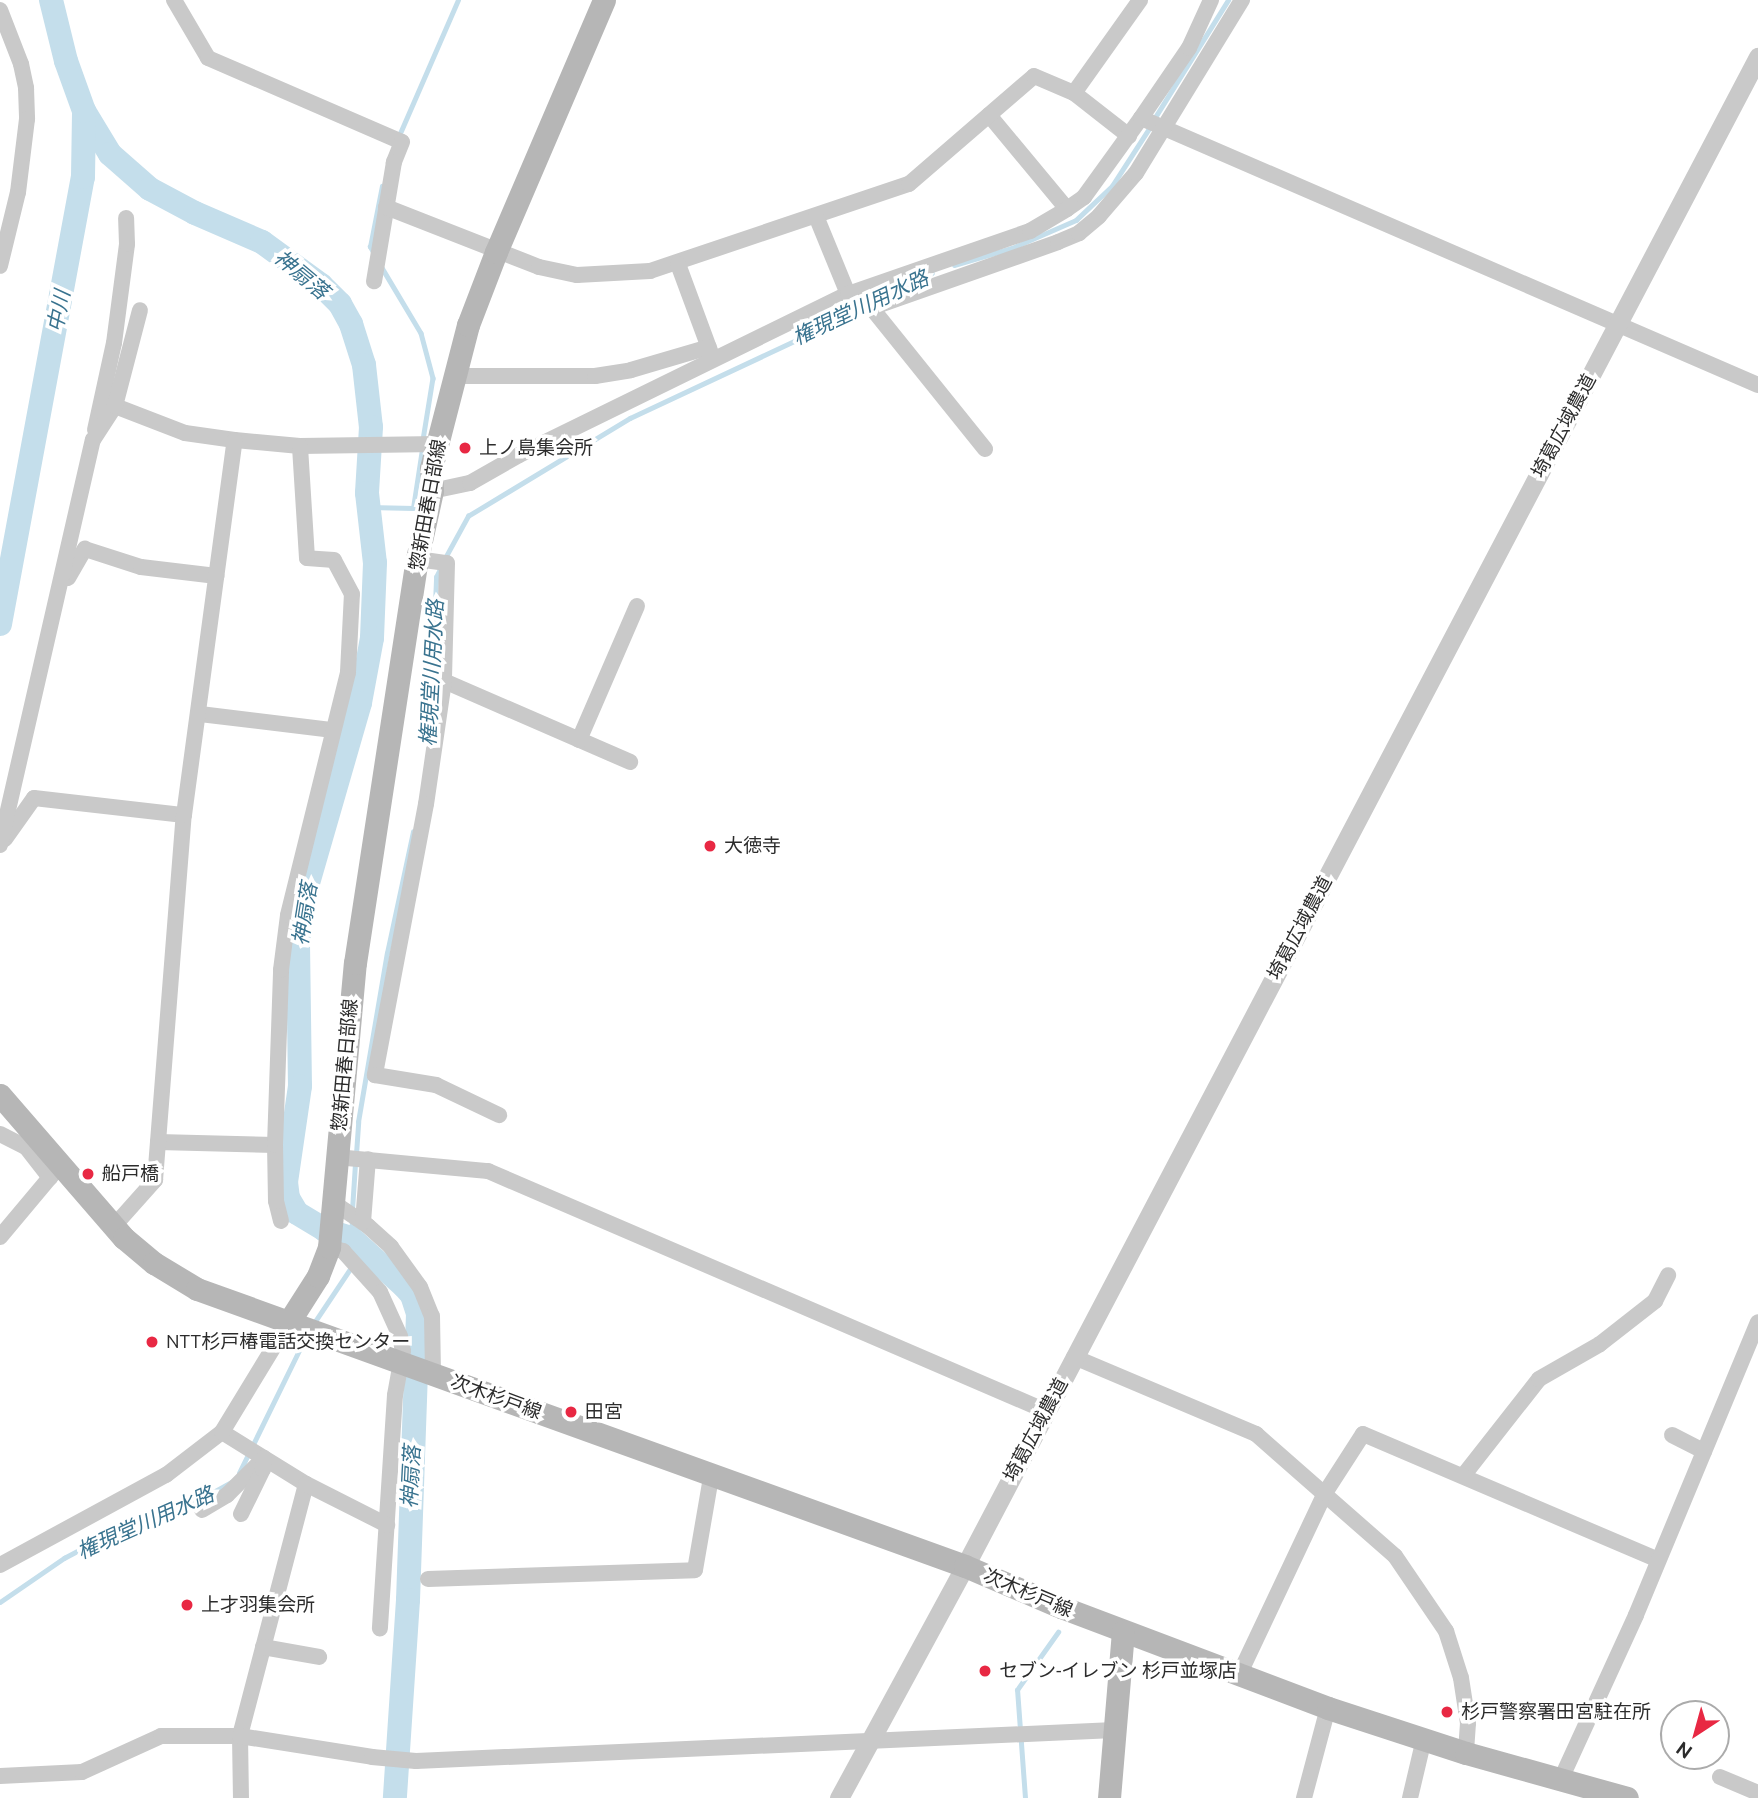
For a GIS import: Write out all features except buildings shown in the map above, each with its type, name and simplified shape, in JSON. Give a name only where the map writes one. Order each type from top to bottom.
[{"type":"main road","name":"惣新田春日部線","points":[[329,1247],[355,963],[417,559],[432,491],[431,468],[468,326],[496,251],[604,0]]},
{"type":"main road","points":[[0,1095],[56,1171],[137,1250],[187,1284],[401,1363]]},
{"type":"main road","points":[[290,1320],[318,1276],[329,1247]]},
{"type":"main road","name":"次木杉戸線","points":[[401,1363],[965,1566],[1123,1632],[1328,1708],[1466,1753],[1627,1798]]},
{"type":"main road","points":[[1110,1798],[1123,1632]]},
{"type":"street","points":[[174,0],[208,58],[402,142],[394,162],[374,281]]},
{"type":"street","points":[[1074,93],[1140,0]]},
{"type":"street","points":[[432,491],[470,483],[712,354],[854,292],[1030,231],[1067,209],[1083,197],[1129,136],[1189,48],[1210,0]]},
{"type":"street","points":[[871,308],[1079,233],[1099,216],[1136,173],[1242,0]]},
{"type":"street","points":[[0,10],[26,88],[24,149],[7,201],[0,266]]},
{"type":"street","name":"埼葛広域農道","points":[[839,1798],[965,1566],[1618,324],[1718,128],[1758,57]]},
{"type":"street","points":[[386,207],[539,267],[577,275],[650,271],[678,264],[909,184],[1034,76],[1074,93],[1129,136]]},
{"type":"street","points":[[989,115],[1067,209]]},
{"type":"street","points":[[1141,118],[1758,385]]},
{"type":"street","points":[[1083,197],[1099,216]]},
{"type":"street","points":[[816,216],[854,292],[871,308],[985,449]]},
{"type":"street","points":[[0,846],[61,590],[114,343],[127,244],[126,218]]},
{"type":"street","points":[[678,264],[712,354]]},
{"type":"street","points":[[93,440],[115,407],[140,310]]},
{"type":"street","points":[[455,373],[467,376],[595,376],[712,354]]},
{"type":"street","points":[[115,407],[185,433],[235,440],[300,446],[438,444]]},
{"type":"street","points":[[114,1226],[155,1180],[184,816],[235,440]]},
{"type":"street","points":[[281,1221],[276,1201],[275,1145],[281,970],[288,915],[348,672],[352,594],[334,560],[307,558],[300,446]]},
{"type":"street","points":[[61,590],[85,549],[141,567],[216,576]]},
{"type":"street","points":[[417,559],[447,563],[444,681],[426,804],[375,1075],[436,1085],[499,1115]]},
{"type":"street","points":[[579,740],[637,606]]},
{"type":"street","points":[[444,681],[630,762]]},
{"type":"street","points":[[200,713],[333,730]]},
{"type":"street","points":[[0,846],[34,798],[184,816]]},
{"type":"street","points":[[0,1134],[26,1147],[56,1171],[0,1237]]},
{"type":"street","points":[[158,1142],[275,1145]]},
{"type":"street","points":[[336,1157],[488,1171],[1046,1411]]},
{"type":"street","points":[[363,1222],[368,1160]]},
{"type":"street","points":[[334,1203],[363,1222],[391,1247],[428,1302],[434,1330],[433,1374]]},
{"type":"street","points":[[329,1247],[344,1251],[384,1298],[400,1336],[401,1363],[395,1395],[380,1629]]},
{"type":"street","points":[[1463,1476],[1538,1379],[1600,1344],[1655,1301],[1668,1275]]},
{"type":"street","points":[[0,1565],[166,1475],[222,1432],[290,1320]]},
{"type":"street","points":[[1561,1779],[1658,1560],[1758,1322]]},
{"type":"street","points":[[1074,1357],[1256,1434],[1395,1556],[1446,1631],[1461,1678],[1468,1723],[1466,1753]]},
{"type":"street","points":[[222,1432],[306,1484],[387,1525]]},
{"type":"street","points":[[1239,1675],[1325,1493],[1363,1434],[1658,1560]]},
{"type":"street","points":[[1672,1435],[1704,1451]]},
{"type":"street","points":[[202,1510],[227,1495],[264,1458]]},
{"type":"street","points":[[241,1514],[263,1469],[264,1458]]},
{"type":"street","points":[[428,1579],[695,1570],[712,1477]]},
{"type":"street","points":[[241,1798],[240,1737],[306,1484]]},
{"type":"street","points":[[264,1647],[319,1657]]},
{"type":"street","points":[[1304,1798],[1328,1708]]},
{"type":"street","points":[[0,1776],[82,1772],[161,1736],[240,1737],[416,1761],[1114,1730]]},
{"type":"street","points":[[1410,1798],[1424,1739]]},
{"type":"street","points":[[1720,1777],[1758,1793]]},
{"type":"waterway","name":"中川","points":[[0,624],[83,177],[84,111],[66,61],[51,0]]},
{"type":"waterway","points":[[398,138],[458,0]]},
{"type":"waterway","name":"権現堂川用水路","points":[[1154,119],[1228,0]]},
{"type":"waterway","name":"神扇落","points":[[84,111],[110,154],[150,189],[195,213],[262,242],[321,285],[340,304],[351,324],[364,365],[371,427],[367,493],[375,563],[372,638],[360,703],[303,900],[298,944],[300,1086],[286,1182],[288,1198],[297,1213],[325,1230],[351,1238],[412,1295],[418,1314],[408,1600],[395,1798]]},
{"type":"waterway","name":"権現堂川用水路","points":[[954,265],[1012,248],[1076,220],[1112,186],[1150,127]]},
{"type":"waterway","points":[[373,252],[370,247],[382,186]]},
{"type":"waterway","points":[[381,266],[421,333],[433,378],[423,440]]},
{"type":"waterway","name":"権現堂川用水路","points":[[877,298],[932,273]]},
{"type":"waterway","name":"権現堂川用水路","points":[[445,558],[468,516],[630,418],[807,335],[862,304]]},
{"type":"waterway","points":[[369,507],[413,508],[422,449]]},
{"type":"waterway","name":"権現堂川用水路","points":[[430,723],[436,577],[440,569]]},
{"type":"waterway","name":"権現堂川用水路","points":[[356,1154],[358,1122],[387,953],[413,832]]},
{"type":"waterway","name":"権現堂川用水路","points":[[352,1210],[355,1163]]},
{"type":"waterway","name":"権現堂川用水路","points":[[352,1219],[354,1255]]},
{"type":"waterway","name":"権現堂川用水路","points":[[314,1323],[352,1266]]},
{"type":"waterway","name":"権現堂川用水路","points":[[239,1473],[306,1336]]},
{"type":"waterway","name":"権現堂川用水路","points":[[0,1602],[64,1558],[104,1537],[197,1501],[231,1482]]},
{"type":"waterway","points":[[1025,1798],[1017,1690],[1058,1632]]},
{"type":"place","name":"上ノ島集会所","points":[[465,448]]},
{"type":"place","name":"大徳寺","points":[[710,846]]},
{"type":"place","name":"船戸橋","points":[[88,1174]]},
{"type":"place","name":"NTT杉戸椿電話交換センター","points":[[152,1342]]},
{"type":"place","name":"田宮","points":[[571,1412]]},
{"type":"place","name":"上才羽集会所","points":[[187,1605]]},
{"type":"place","name":"セブン-イレブン 杉戸並塚店","points":[[985,1671]]},
{"type":"place","name":"杉戸警察署田宮駐在所","points":[[1447,1712]]}]
